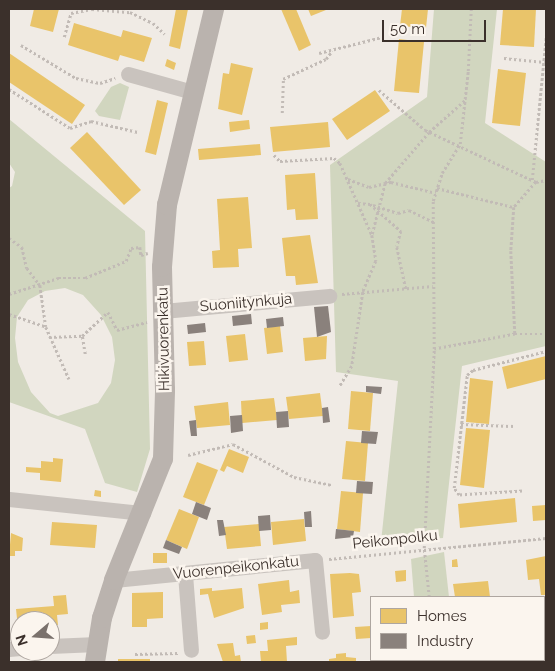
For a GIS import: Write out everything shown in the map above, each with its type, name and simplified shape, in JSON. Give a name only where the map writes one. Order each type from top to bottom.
[{"type":"street","name":"Hikivuorenkatu","points":[[96,653],[114,580],[143,513],[163,459],[158,315],[169,187],[214,9]]},
{"type":"street","points":[[128,74],[193,92]]},
{"type":"street","name":"Suoniitynkuja","points":[[158,315],[329,296]]},
{"type":"street","points":[[9,499],[143,513]]},
{"type":"street","name":"Vuorenpeikonkatu","points":[[114,580],[315,560],[322,632]]},
{"type":"street","points":[[185,574],[191,650]]},
{"type":"street","points":[[60,648],[96,653]]},
{"type":"path","points":[[429,596],[424,548],[434,349],[433,286],[436,192],[442,172],[460,144],[471,9]]},
{"type":"path","points":[[64,37],[71,14],[87,10],[130,12],[152,23],[164,34]]},
{"type":"path","points":[[515,334],[511,251],[514,207],[534,181],[537,113],[544,100],[546,36]]},
{"type":"path","points":[[319,53],[382,37]]},
{"type":"path","points":[[21,45],[76,78],[100,83],[128,74]]},
{"type":"path","points":[[282,113],[283,79],[326,59],[332,51]]},
{"type":"path","points":[[504,58],[545,62]]},
{"type":"path","points":[[9,89],[70,128],[91,121],[138,132]]},
{"type":"path","points":[[379,90],[429,132],[460,144],[534,181],[546,180]]},
{"type":"path","points":[[372,234],[385,183],[429,132],[465,100]]},
{"type":"path","points":[[274,156],[280,162],[334,158],[340,163],[372,234],[376,262],[363,292],[352,366],[340,386]]},
{"type":"path","points":[[346,179],[369,187],[385,183],[401,184],[436,192]]},
{"type":"path","points":[[437,188],[514,207]]},
{"type":"path","points":[[358,202],[398,213],[409,210],[434,222]]},
{"type":"path","points":[[370,204],[401,231],[397,247],[406,289]]},
{"type":"path","points":[[9,238],[22,247],[28,268],[40,285],[49,337],[69,380]]},
{"type":"path","points":[[9,294],[58,278],[85,278],[126,261],[132,248],[140,247],[142,255],[154,252]]},
{"type":"path","points":[[329,296],[433,286]]},
{"type":"path","points":[[49,337],[82,336],[108,312],[117,330],[158,315]]},
{"type":"path","points":[[9,314],[46,327]]},
{"type":"path","points":[[434,349],[515,334],[546,334]]},
{"type":"path","points":[[82,336],[85,354]]},
{"type":"path","points":[[522,492],[459,495],[454,488],[467,375],[474,370],[546,351]]},
{"type":"path","points":[[461,424],[514,426]]},
{"type":"path","points":[[188,455],[233,444],[294,476],[331,485]]},
{"type":"path","name":"Peikonpolku","points":[[315,560],[424,548],[546,538]]},
{"type":"path","points":[[136,654],[174,654],[191,650]]},
{"type":"green space","points":[[434,9],[497,9],[485,123],[546,162],[546,346],[462,366],[443,538],[381,542],[398,381],[336,372],[330,165],[427,97]]},
{"type":"green space","points":[[120,83],[129,87],[120,120],[99,116],[95,111],[111,87]]},
{"type":"green space","points":[[9,119],[145,231],[150,449],[137,492],[105,483],[85,429],[9,402],[9,188],[12,186],[15,172],[9,163]],"holes":[[[65,288],[83,295],[101,315],[112,337],[115,360],[111,383],[98,403],[58,416],[50,413],[31,392],[18,362],[15,338],[17,317],[28,300],[45,291]]]},
{"type":"green space","points":[[444,552],[449,596],[414,596],[411,559]]},
{"type":"building: Homes","points":[[34,9],[59,9],[53,32],[30,26]]},
{"type":"building: Homes","points":[[176,9],[188,9],[180,49],[169,46]]},
{"type":"building: Homes","points":[[281,9],[296,9],[311,45],[299,51]]},
{"type":"building: Homes","points":[[308,9],[325,9],[326,10],[311,16]]},
{"type":"building: Homes","points":[[402,9],[428,9],[426,28],[400,26]]},
{"type":"building: Homes","points":[[503,9],[536,9],[534,47],[500,45]]},
{"type":"building: Homes","points":[[74,23],[121,37],[123,30],[152,38],[144,62],[120,55],[118,61],[68,45]]},
{"type":"building: Homes","points":[[399,39],[424,42],[419,93],[394,91]]},
{"type":"building: Homes","points":[[9,53],[85,105],[72,124],[9,82]]},
{"type":"building: Homes","points":[[167,59],[176,63],[174,70],[165,66]]},
{"type":"building: Homes","points":[[231,63],[253,68],[242,115],[218,109],[223,73],[229,74]]},
{"type":"building: Homes","points":[[498,69],[526,73],[520,126],[492,123]]},
{"type":"building: Homes","points":[[375,90],[390,111],[347,140],[332,119]]},
{"type":"building: Homes","points":[[157,100],[168,103],[156,155],[145,152]]},
{"type":"building: Homes","points":[[249,120],[250,129],[230,132],[229,122]]},
{"type":"building: Homes","points":[[328,122],[330,147],[273,152],[270,127]]},
{"type":"building: Homes","points":[[87,132],[141,190],[124,205],[70,148]]},
{"type":"building: Homes","points":[[260,144],[261,155],[199,160],[198,149]]},
{"type":"building: Homes","points":[[315,173],[318,219],[296,220],[295,209],[287,210],[285,175]]},
{"type":"building: Homes","points":[[248,197],[252,248],[238,249],[239,267],[213,268],[212,251],[220,250],[217,199]]},
{"type":"building: Homes","points":[[310,235],[318,283],[296,285],[295,276],[286,276],[282,238]]},
{"type":"building: Homes","points":[[280,326],[283,352],[267,354],[264,328]]},
{"type":"building: Homes","points":[[245,334],[248,360],[229,362],[226,336]]},
{"type":"building: Homes","points":[[327,336],[326,359],[305,361],[303,338]]},
{"type":"building: Homes","points":[[204,341],[206,365],[189,366],[187,342]]},
{"type":"building: Homes","points":[[546,356],[546,379],[507,389],[502,367]]},
{"type":"building: Homes","points":[[470,378],[493,381],[489,424],[466,422]]},
{"type":"building: Homes","points":[[351,391],[373,393],[370,431],[348,429]]},
{"type":"building: Homes","points":[[320,393],[323,416],[289,419],[286,397]]},
{"type":"building: Homes","points":[[274,398],[277,420],[242,423],[241,401]]},
{"type":"building: Homes","points":[[228,402],[230,425],[197,428],[194,406]]},
{"type":"building: Homes","points":[[466,428],[490,430],[484,488],[460,485]]},
{"type":"building: Homes","points":[[346,441],[368,443],[365,481],[342,479]]},
{"type":"building: Homes","points":[[229,449],[249,457],[243,473],[227,466],[224,472],[220,470]]},
{"type":"building: Homes","points":[[53,458],[63,459],[61,482],[40,480],[40,473],[26,472],[26,467],[41,468],[41,461],[53,462]]},
{"type":"building: Homes","points":[[197,462],[218,470],[204,505],[183,497]]},
{"type":"building: Homes","points":[[95,490],[101,491],[101,497],[94,496]]},
{"type":"building: Homes","points":[[341,491],[363,493],[360,532],[337,529]]},
{"type":"building: Homes","points":[[515,498],[517,522],[460,528],[458,504]]},
{"type":"building: Homes","points":[[546,505],[546,520],[533,521],[532,506]]},
{"type":"building: Homes","points":[[179,509],[199,517],[187,549],[166,540]]},
{"type":"building: Homes","points":[[304,519],[306,541],[273,545],[271,522]]},
{"type":"building: Homes","points":[[52,522],[97,525],[95,548],[50,545]]},
{"type":"building: Homes","points":[[259,524],[261,546],[227,549],[224,527]]},
{"type":"building: Homes","points":[[11,533],[23,538],[22,551],[15,551],[15,556],[9,556]]},
{"type":"building: Homes","points":[[153,553],[167,553],[167,563],[153,563]]},
{"type":"building: Homes","points":[[546,556],[546,595],[541,595],[539,579],[528,580],[526,560]]},
{"type":"building: Homes","points":[[457,559],[458,567],[452,567],[452,560]]},
{"type":"building: Homes","points":[[406,570],[406,581],[396,582],[395,571]]},
{"type":"building: Homes","points":[[330,574],[359,574],[361,592],[352,593],[354,616],[333,618]]},
{"type":"building: Homes","points":[[289,580],[290,592],[299,590],[300,603],[281,605],[282,612],[262,615],[258,584]]},
{"type":"building: Homes","points":[[488,581],[490,596],[455,596],[453,584]]},
{"type":"building: Homes","points":[[212,588],[212,591],[242,588],[244,608],[214,618],[208,594],[200,595],[200,589]]},
{"type":"building: Homes","points":[[163,592],[163,618],[147,619],[147,627],[132,627],[132,593]]},
{"type":"building: Homes","points":[[66,595],[68,614],[60,615],[60,611],[16,611],[16,609],[54,606],[53,596]]},
{"type":"building: Homes","points":[[268,622],[268,629],[260,630],[260,623]]},
{"type":"building: Homes","points":[[370,626],[370,638],[356,639],[355,627]]},
{"type":"building: Homes","points":[[255,635],[256,643],[247,644],[246,636]]},
{"type":"building: Homes","points":[[297,637],[297,645],[286,646],[287,662],[261,662],[260,651],[268,651],[267,640]]},
{"type":"building: Homes","points":[[233,643],[235,656],[240,655],[241,662],[223,662],[217,644]]},
{"type":"building: Homes","points":[[346,653],[346,657],[356,658],[356,662],[329,662],[329,659],[336,658],[336,654]]},
{"type":"building: Homes","points":[[118,659],[150,659],[150,662],[118,662]]},
{"type":"building: Industry","points":[[328,306],[331,332],[317,337],[314,307]]},
{"type":"building: Industry","points":[[251,314],[252,324],[233,326],[232,316]]},
{"type":"building: Industry","points":[[283,317],[284,326],[267,328],[266,319]]},
{"type":"building: Industry","points":[[205,323],[206,332],[188,334],[187,325]]},
{"type":"building: Industry","points":[[366,386],[382,387],[381,394],[366,392]]},
{"type":"building: Industry","points":[[328,407],[330,422],[323,423],[322,408]]},
{"type":"building: Industry","points":[[288,411],[289,427],[277,428],[276,412]]},
{"type":"building: Industry","points":[[242,415],[243,431],[231,433],[230,416]]},
{"type":"building: Industry","points":[[196,420],[197,436],[191,436],[189,421]]},
{"type":"building: Industry","points":[[362,431],[378,432],[376,444],[361,443]]},
{"type":"building: Industry","points":[[357,481],[373,482],[372,494],[356,493]]},
{"type":"building: Industry","points":[[196,502],[211,508],[207,520],[192,514]]},
{"type":"building: Industry","points":[[311,511],[312,527],[305,527],[304,512]]},
{"type":"building: Industry","points":[[270,515],[271,530],[259,531],[258,516]]},
{"type":"building: Industry","points":[[217,520],[223,520],[226,535],[219,536]]},
{"type":"building: Industry","points":[[336,529],[354,531],[353,537],[335,539]]},
{"type":"building: Industry","points":[[166,540],[182,547],[179,554],[163,548]]}]
